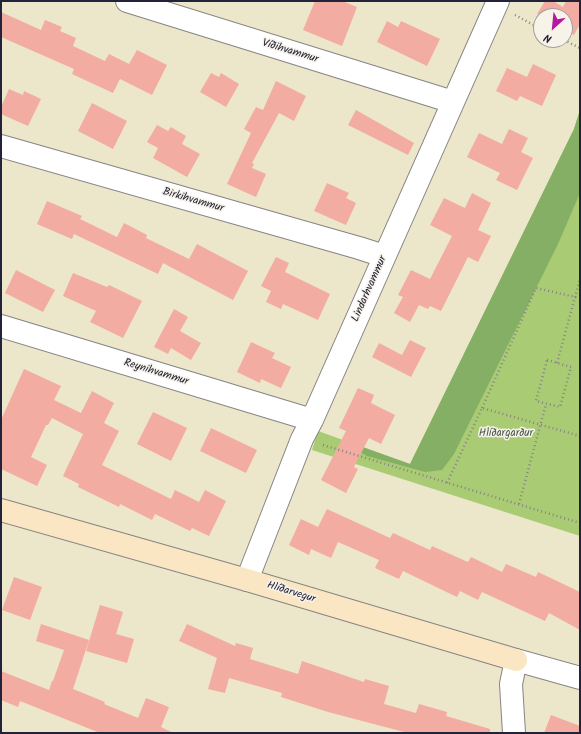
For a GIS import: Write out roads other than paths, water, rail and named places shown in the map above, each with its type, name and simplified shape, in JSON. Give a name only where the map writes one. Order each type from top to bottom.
[{"type":"street","name":"Víðihvammur","points":[[127,1],[453,102]]},
{"type":"street","name":"Lindarhvammur","points":[[247,580],[307,429],[496,3]]},
{"type":"street","name":"Birkihvammur","points":[[1,146],[384,256]]},
{"type":"street","name":"Reynihvammur","points":[[1,326],[307,429]]},
{"type":"street","name":"Hlíðarvegur","points":[[1,510],[247,580],[580,678]]},
{"type":"street","points":[[514,733],[511,684],[516,660]]},
{"type":"park label","name":"Hlíðargarður","points":[[506,434]]}]
